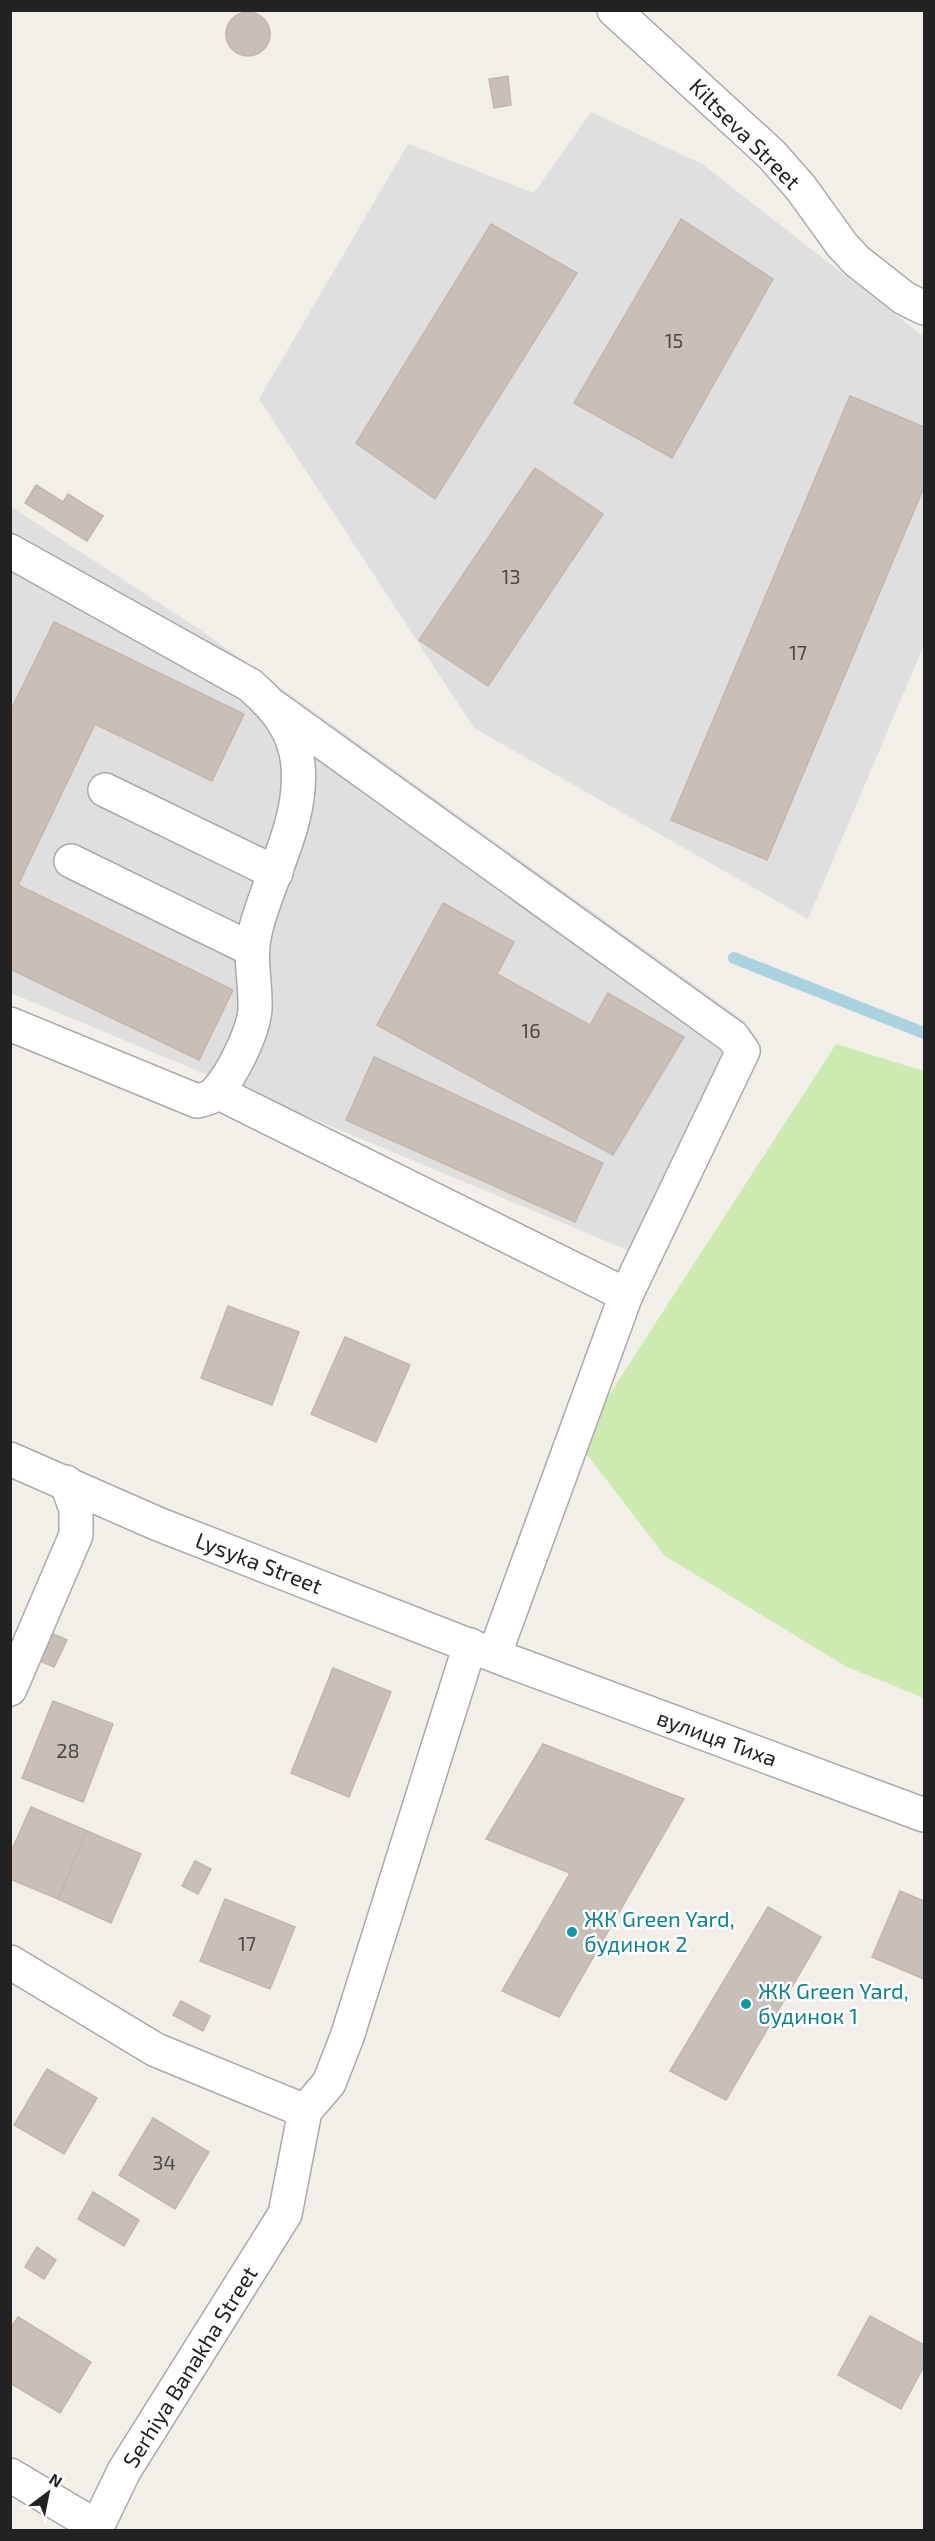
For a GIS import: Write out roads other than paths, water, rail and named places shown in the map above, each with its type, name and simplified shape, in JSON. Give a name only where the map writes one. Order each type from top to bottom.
[{"type":"street","name":"Kiltseva Street","points":[[614,10],[771,154],[801,188],[842,245],[857,261],[904,298],[924,308]]},
{"type":"street","points":[[10,551],[250,685],[274,706],[740,1043],[742,1051],[741,1060],[626,1295],[329,2083],[305,2111],[156,2050],[10,1962]]},
{"type":"street","points":[[10,1024],[197,1101],[209,1098],[217,1092],[238,1057],[255,1012],[251,949],[257,924],[291,823],[297,791],[298,764],[290,732],[274,706]]},
{"type":"street","points":[[105,790],[276,873]]},
{"type":"street","points":[[71,861],[251,949]]},
{"type":"street","points":[[217,1092],[626,1295]]},
{"type":"street","name":"Lysyka Street","points":[[10,1460],[66,1482],[158,1524],[491,1653]]},
{"type":"street","points":[[10,1689],[76,1535],[76,1509],[66,1482]]},
{"type":"street","name":"вулиця Тиха","points":[[491,1653],[924,1815]]},
{"type":"street","name":"Serhiya Banakha Street","points":[[10,2475],[100,2529],[124,2471],[285,2214],[305,2111]]},
{"type":"waterway","points":[[734,958],[924,1033]]},
{"type":"place","name":"ЖК Green Yard, будинок 2","points":[[572,1932]]},
{"type":"place","name":"ЖК Green Yard, будинок 1","points":[[746,2004]]}]
